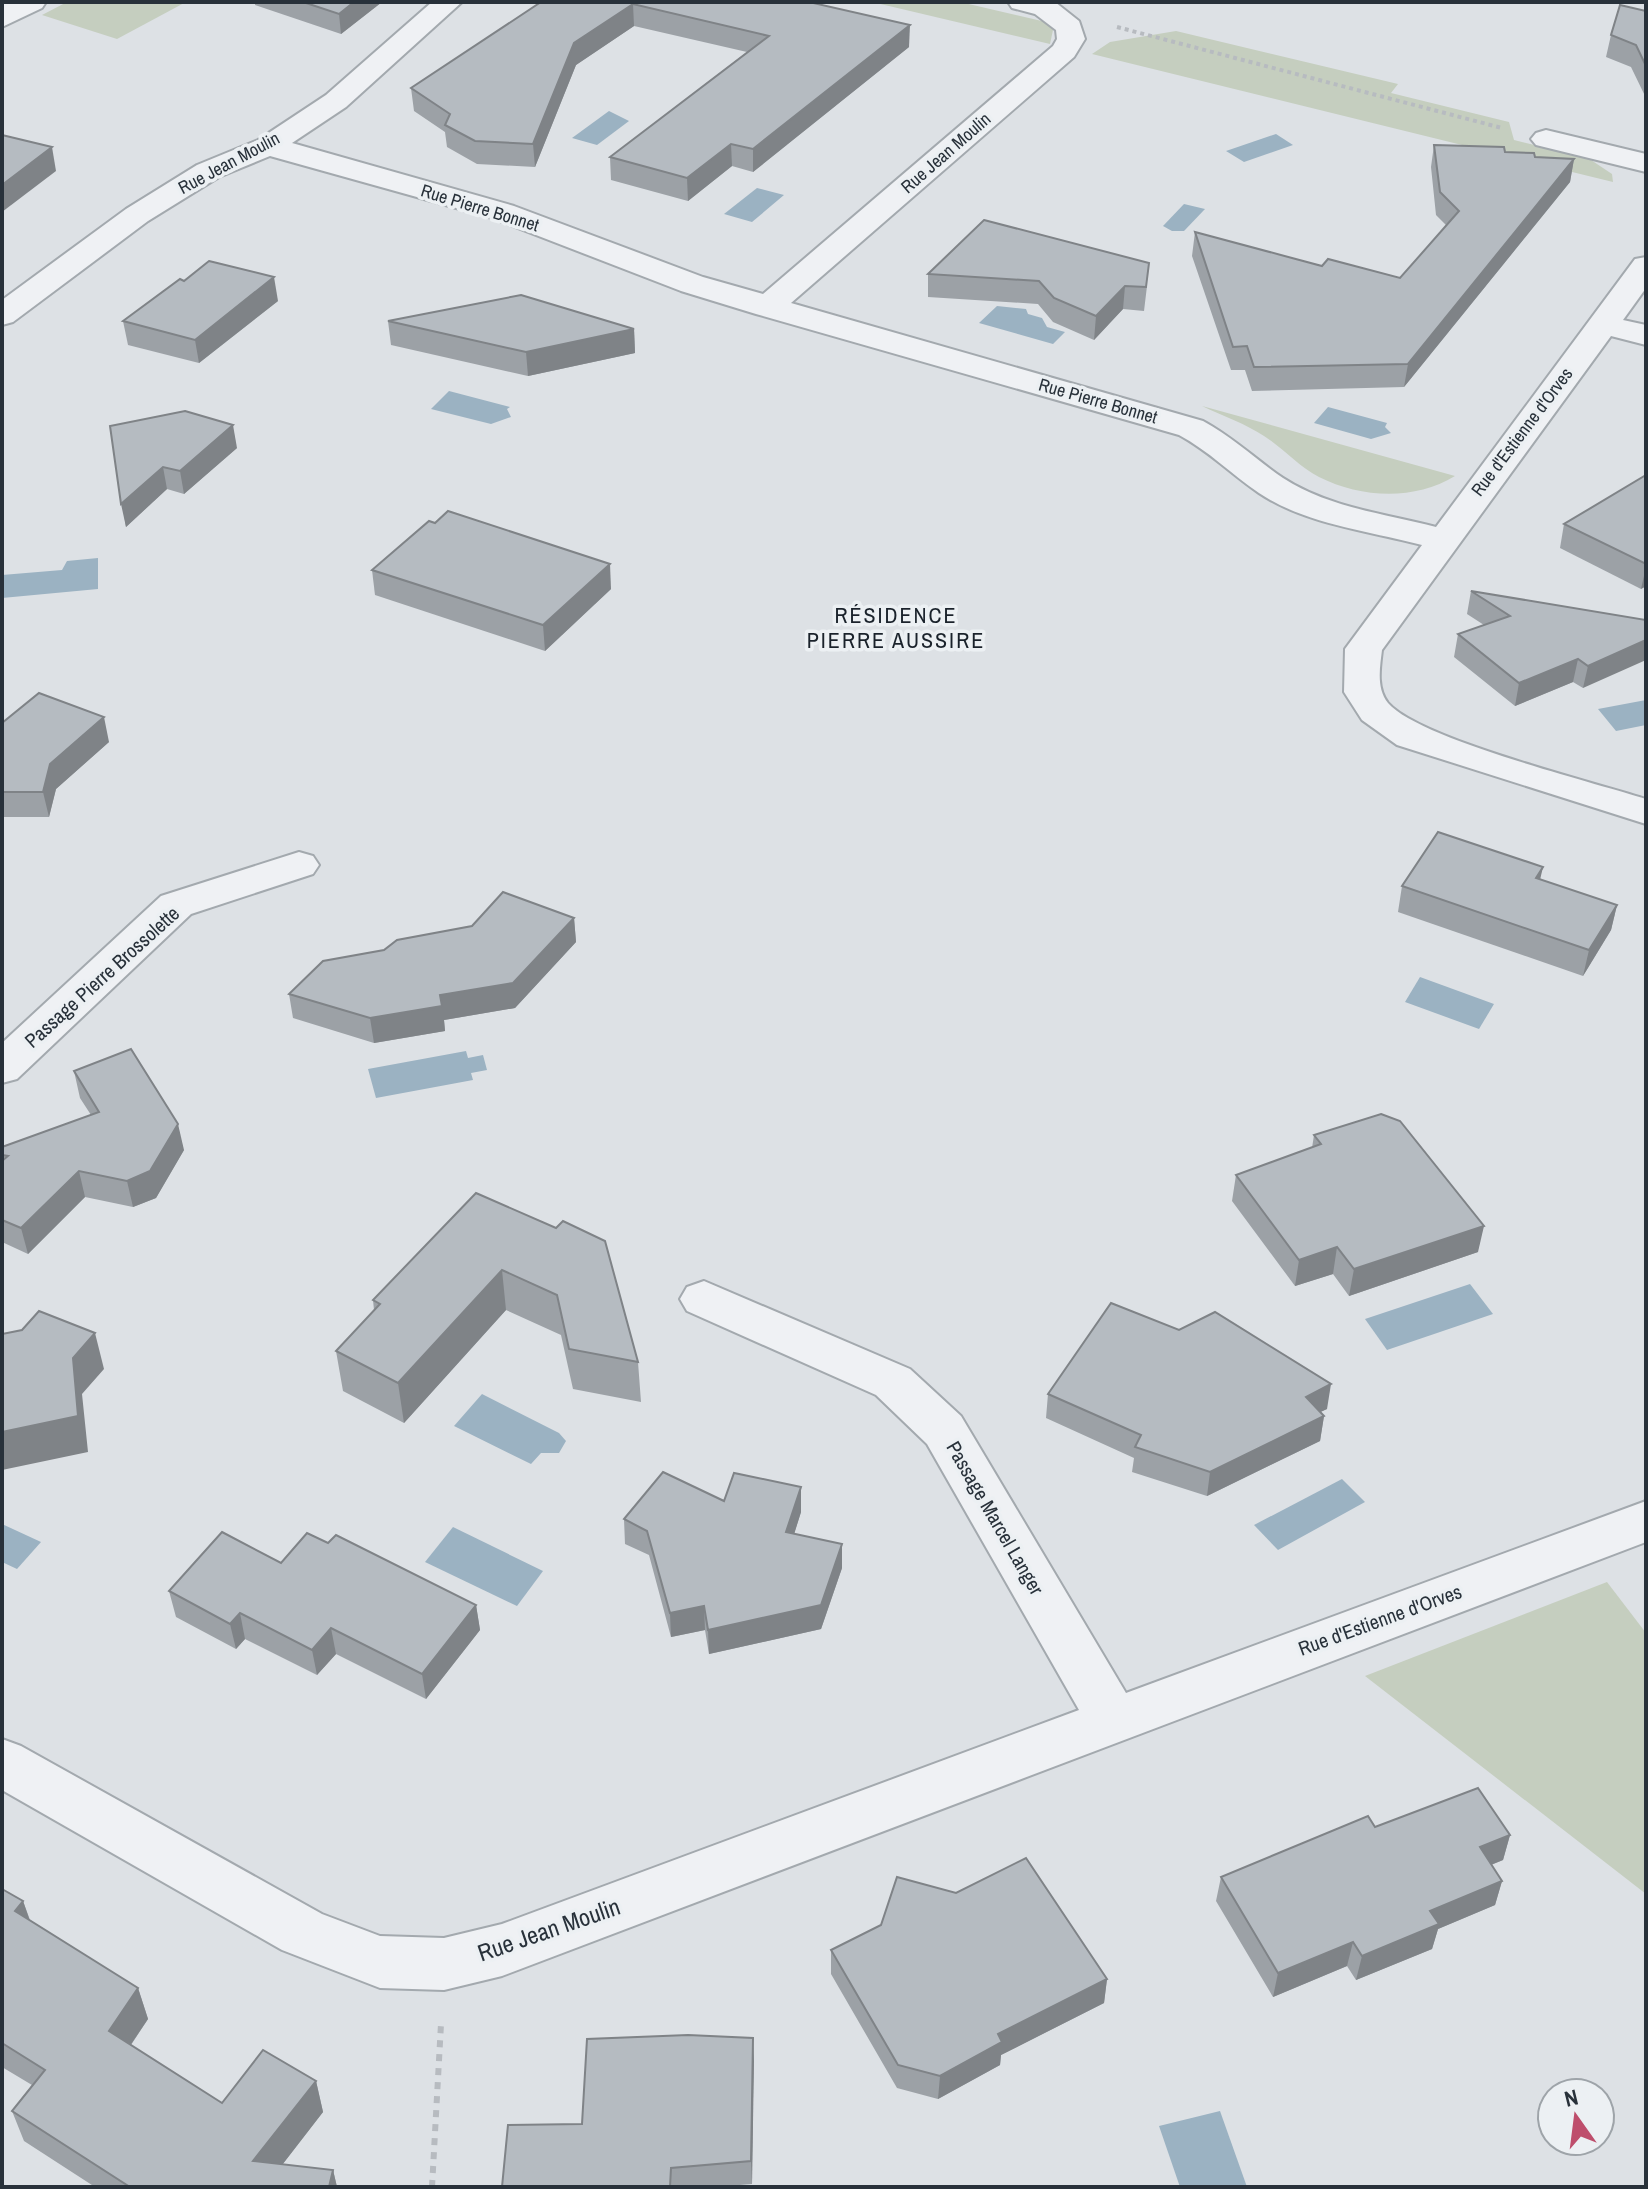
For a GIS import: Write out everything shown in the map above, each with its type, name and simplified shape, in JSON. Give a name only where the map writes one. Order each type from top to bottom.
[{"type":"street","points":[[2,19],[32,2]]},
{"type":"street","name":"Rue Jean Moulin","points":[[2,315],[137,215],[208,171],[268,146],[336,101],[448,2]]},
{"type":"street","name":"Rue Jean Moulin","points":[[767,307],[1064,51],[1071,39],[1069,27],[1034,5]]},
{"type":"street","points":[[1546,139],[1646,163]]},
{"type":"street","name":"Rue Pierre Bonnet","points":[[268,146],[503,212],[692,284],[767,307],[1191,428],[1221,444],[1272,486],[1313,506],[1441,539]]},
{"type":"street","name":"Rue d'Estienne d'Orves","points":[[1441,539],[1646,266]]},
{"type":"street","points":[[1602,324],[1646,335]]},
{"type":"street","points":[[1441,539],[1364,649],[1358,674],[1363,697],[1383,721],[1411,737],[1646,812]]},
{"type":"street","name":"Passage Pierre Brossolette","points":[[2,1068],[176,905],[299,865]]},
{"type":"street","name":"Passage Marcel Langer","points":[[704,1299],[893,1382],[944,1430],[1113,1720]]},
{"type":"street","name":"Rue d'Estienne d'Orves","points":[[1113,1720],[1646,1521]]},
{"type":"street","name":"Rue Jean Moulin","points":[[2,1762],[302,1932],[380,1962],[444,1964],[502,1950],[1113,1720]]},
{"type":"lane","points":[[2,6],[10,2]]},
{"type":"path","points":[[1034,5],[1546,139]]},
{"type":"path","points":[[432,2187],[444,1964]]},
{"type":"green space","points":[[67,2],[186,2],[117,39],[42,15]]},
{"type":"green space","points":[[872,2],[960,2],[1046,22],[1053,30],[1050,44]]},
{"type":"green space","points":[[1176,31],[1398,84],[1391,93],[1509,122],[1514,140],[1588,158],[1612,174],[1613,182],[1092,54],[1110,42]]},
{"type":"green space","points":[[1202,406],[1455,476],[1422,490],[1405,493],[1370,493],[1352,489],[1319,477],[1257,432]]},
{"type":"green space","points":[[1607,1582],[1646,1633],[1646,1894],[1365,1676]]},
{"type":"water","points":[[609,111],[629,121],[597,145],[572,138]]},
{"type":"water","points":[[1276,134],[1293,145],[1244,162],[1226,151]]},
{"type":"water","points":[[757,188],[784,195],[752,222],[724,214]]},
{"type":"water","points":[[1184,204],[1205,209],[1184,231],[1172,231],[1163,226]]},
{"type":"water","points":[[997,306],[1026,309],[1028,314],[1042,318],[1047,327],[1065,332],[1053,344],[979,323]]},
{"type":"water","points":[[449,391],[510,407],[507,409],[511,417],[491,424],[431,409]]},
{"type":"water","points":[[1328,407],[1387,423],[1385,427],[1391,433],[1371,439],[1314,423]]},
{"type":"water","points":[[98,558],[98,589],[2,598],[2,575],[62,570],[67,561]]},
{"type":"water","points":[[1646,700],[1646,725],[1616,731],[1598,709]]},
{"type":"water","points":[[1420,977],[1494,1004],[1479,1029],[1405,1002]]},
{"type":"water","points":[[466,1051],[468,1058],[483,1055],[487,1070],[471,1073],[473,1080],[376,1098],[368,1069]]},
{"type":"water","points":[[1470,1284],[1493,1314],[1387,1350],[1365,1319]]},
{"type":"water","points":[[482,1394],[559,1433],[566,1441],[559,1453],[541,1453],[531,1464],[454,1426]]},
{"type":"water","points":[[1342,1479],[1365,1502],[1278,1550],[1254,1525]]},
{"type":"water","points":[[2,1524],[41,1542],[17,1569],[2,1562]]},
{"type":"water","points":[[453,1527],[543,1571],[517,1606],[425,1562]]},
{"type":"water","points":[[1220,2111],[1247,2187],[1180,2187],[1159,2126]]},
{"type":"building","points":[[303,2],[354,2],[339,14]]},
{"type":"building","points":[[541,2],[814,2],[910,25],[753,149],[731,144],[687,178],[610,157],[769,36],[633,4],[574,43],[533,144],[475,141],[445,125],[450,114],[411,88]]},
{"type":"building","points":[[1620,5],[1646,11],[1646,66],[1636,45],[1611,35]]},
{"type":"building","points":[[2,135],[52,147],[2,185]]},
{"type":"building","points":[[1434,145],[1504,147],[1505,152],[1574,159],[1408,364],[1254,367],[1247,346],[1233,347],[1195,232],[1322,266],[1328,259],[1400,278],[1459,211],[1440,192]]},
{"type":"building","points":[[984,220],[1149,263],[1146,287],[1125,286],[1096,316],[1054,298],[1039,281],[928,274]]},
{"type":"building","points":[[209,261],[274,277],[195,340],[123,321],[180,279],[184,281]]},
{"type":"building","points":[[521,295],[634,329],[526,352],[388,321]]},
{"type":"building","points":[[185,411],[233,425],[180,471],[163,467],[121,504],[110,426]]},
{"type":"building","points":[[1646,475],[1646,564],[1564,524]]},
{"type":"building","points":[[448,511],[610,564],[543,625],[372,570],[429,521],[435,523]]},
{"type":"building","points":[[1471,591],[1646,620],[1646,640],[1588,666],[1578,659],[1519,683],[1458,634],[1510,616]]},
{"type":"building","points":[[39,693],[104,717],[50,764],[43,792],[2,792],[2,723]]},
{"type":"building","points":[[1438,832],[1543,867],[1536,878],[1617,905],[1589,950],[1402,886]]},
{"type":"building","points":[[503,892],[574,918],[513,983],[440,995],[442,1006],[370,1018],[289,994],[323,961],[384,950],[397,940],[472,926]]},
{"type":"building","points":[[131,1049],[178,1124],[150,1171],[127,1181],[79,1171],[21,1228],[2,1220],[2,1161],[8,1156],[2,1155],[2,1147],[99,1112],[74,1071]]},
{"type":"building","points":[[1381,1114],[1400,1121],[1484,1226],[1354,1269],[1337,1247],[1299,1260],[1236,1175],[1321,1144],[1314,1135]]},
{"type":"building","points":[[476,1193],[556,1228],[563,1221],[605,1241],[638,1362],[569,1349],[557,1295],[502,1270],[398,1383],[336,1351],[380,1304],[373,1300]]},
{"type":"building","points":[[1111,1303],[1179,1330],[1215,1312],[1331,1384],[1306,1397],[1324,1416],[1210,1472],[1135,1447],[1141,1435],[1048,1394]]},
{"type":"building","points":[[39,1311],[95,1333],[73,1358],[78,1416],[2,1432],[2,1334],[22,1330]]},
{"type":"building","points":[[663,1472],[724,1501],[734,1473],[801,1487],[786,1532],[842,1544],[821,1605],[708,1630],[704,1606],[670,1613],[647,1531],[624,1519]]},
{"type":"building","points":[[222,1532],[281,1563],[307,1533],[328,1543],[336,1535],[476,1605],[422,1674],[331,1628],[312,1650],[240,1613],[230,1624],[169,1591]]},
{"type":"building","points":[[1478,1788],[1510,1835],[1480,1847],[1502,1881],[1430,1911],[1439,1924],[1362,1956],[1353,1942],[1278,1973],[1221,1877],[1368,1816],[1375,1827]]},
{"type":"building","points":[[1026,1858],[1107,1979],[998,2034],[1002,2042],[940,2076],[898,2065],[831,1950],[881,1925],[897,1877],[956,1893]]},
{"type":"building","points":[[2,1889],[23,1901],[15,1911],[138,1988],[109,2031],[222,2103],[263,2050],[316,2081],[253,2161],[333,2170],[329,2187],[130,2187],[12,2111],[45,2070],[2,2043]]},
{"type":"building","points":[[688,2035],[753,2038],[751,2161],[671,2168],[670,2187],[502,2187],[508,2125],[582,2124],[587,2039]]},
{"type":"district","name":"RÉSIDENCE PIERRE AUSSIRE","points":[[896,628]]}]
